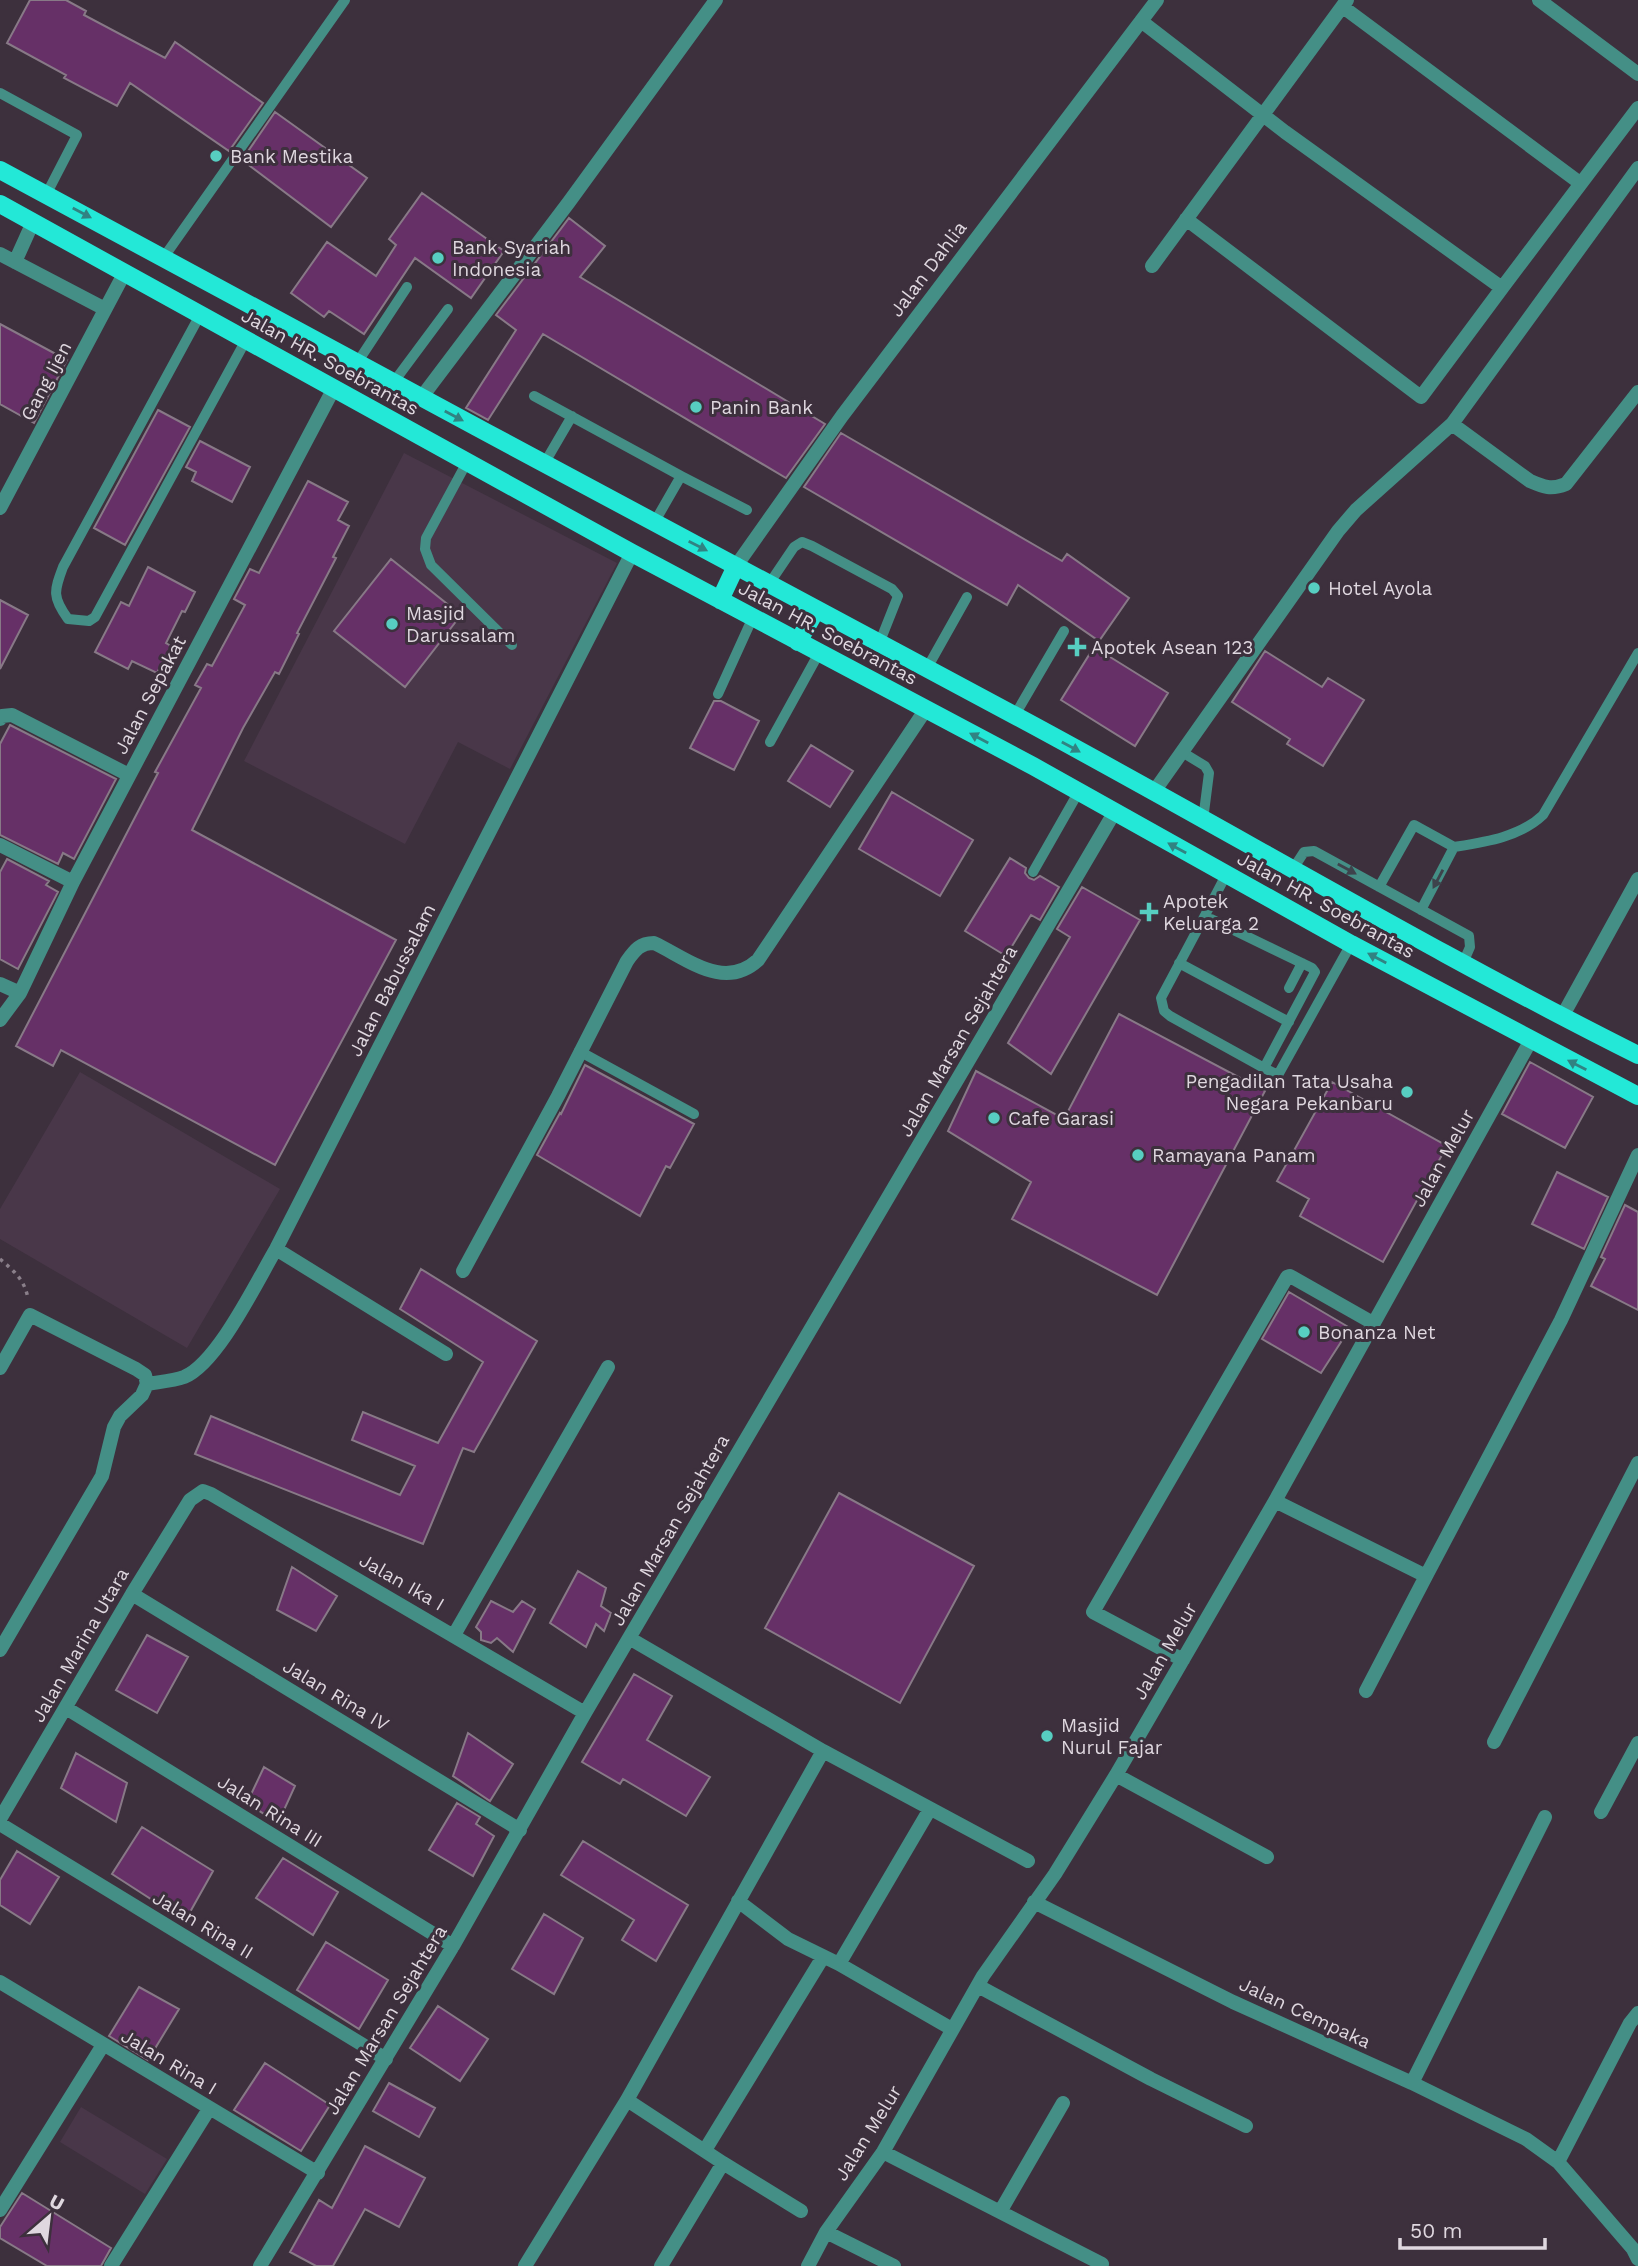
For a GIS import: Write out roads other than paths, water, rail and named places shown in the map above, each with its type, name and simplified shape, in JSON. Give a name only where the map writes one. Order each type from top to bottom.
[{"type":"main road","name":"Jalan HR. Soebrantas","points":[[0,170],[926,670],[1015,715],[1463,963],[1638,1055]]},
{"type":"main road","points":[[33,222],[46,195]]},
{"type":"main road","name":"Jalan HR. Soebrantas","points":[[0,204],[632,553],[926,709],[1351,944],[1638,1096]]},
{"type":"main road","points":[[720,600],[736,566]]},
{"type":"main road","points":[[798,642],[816,610]]},
{"type":"street","points":[[421,398],[569,202],[716,0]]},
{"type":"street","name":"Jalan Dahlia","points":[[736,566],[842,416],[1157,0]]},
{"type":"street","points":[[1539,0],[1638,74]]},
{"type":"street","points":[[1152,266],[1345,4],[1580,183]]},
{"type":"street","points":[[1141,21],[1285,132],[1502,288]]},
{"type":"street","points":[[1186,219],[1421,397],[1638,108]]},
{"type":"street","points":[[1153,793],[1338,531],[1356,510],[1452,424],[1638,168]]},
{"type":"street","points":[[15,262],[33,222]]},
{"type":"street","points":[[0,254],[106,309]]},
{"type":"street","name":"Gang Ijen","points":[[0,508],[125,272]]},
{"type":"street","name":"Jalan Sepakat","points":[[0,1020],[20,993],[73,882],[334,387]]},
{"type":"street","points":[[1452,424],[1530,481],[1544,488],[1555,489],[1566,484],[1638,392]]},
{"type":"street","name":"Jalan Babussalam","points":[[147,1384],[186,1377],[224,1340],[275,1249],[632,553]]},
{"type":"street","points":[[463,1271],[558,1096],[627,961],[643,943],[654,943],[716,973],[730,975],[748,969],[758,960],[926,709]]},
{"type":"street","points":[[0,719],[2,716],[12,715],[129,775]]},
{"type":"street","name":"Jalan Marsan Sejahtera","points":[[261,2266],[453,1946],[585,1713],[1114,813]]},
{"type":"street","points":[[0,845],[73,882]]},
{"type":"street","points":[[1562,1017],[1638,879]]},
{"type":"street","points":[[0,984],[20,993]]},
{"type":"street","name":"Jalan Melur","points":[[808,2266],[826,2232],[883,2151],[978,1986],[1055,1874],[1115,1775],[1275,1501],[1531,1040]]},
{"type":"street","points":[[1366,1690],[1561,1320],[1638,1156]]},
{"type":"street","points":[[275,1249],[446,1354]]},
{"type":"street","points":[[1182,1660],[1093,1612],[1130,1545],[1287,1277],[1290,1276],[1373,1323]]},
{"type":"street","points":[[0,1368],[30,1315],[136,1369],[145,1375],[147,1384],[142,1395],[120,1416],[114,1427],[102,1476],[0,1650]]},
{"type":"street","points":[[454,1635],[608,1367]]},
{"type":"street","points":[[1494,1742],[1638,1463]]},
{"type":"street","name":"Jalan Ika I","points":[[197,1493],[203,1491],[211,1494],[585,1713]]},
{"type":"street","name":"Jalan Marina Utara","points":[[0,1822],[132,1594],[197,1493]]},
{"type":"street","points":[[1275,1501],[1426,1576]]},
{"type":"street","name":"Jalan Rina IV","points":[[132,1594],[520,1830]]},
{"type":"street","points":[[629,1638],[823,1752],[1028,1861]]},
{"type":"street","name":"Jalan Rina III","points":[[66,1708],[453,1946]]},
{"type":"street","points":[[1601,1812],[1638,1743]]},
{"type":"street","points":[[525,2266],[626,2099],[823,1752]]},
{"type":"street","points":[[1115,1775],[1267,1857]]},
{"type":"street","points":[[839,1964],[930,1809]]},
{"type":"street","points":[[1412,2083],[1545,1817]]},
{"type":"street","name":"Jalan Rina II","points":[[0,1822],[386,2059]]},
{"type":"street","points":[[737,1901],[788,1939],[839,1964],[953,2029]]},
{"type":"street","name":"Jalan Cempaka","points":[[1034,1902],[1233,2002],[1412,2083],[1526,2139],[1558,2162],[1633,2249],[1638,2259]]},
{"type":"street","points":[[705,2150],[823,1957]]},
{"type":"street","name":"Jalan Rina I","points":[[0,1982],[318,2173]]},
{"type":"street","points":[[978,1986],[1246,2126]]},
{"type":"street","points":[[1558,2162],[1630,2023],[1638,2013]]},
{"type":"street","points":[[0,2210],[103,2045]]},
{"type":"street","points":[[626,2099],[801,2211]]},
{"type":"street","points":[[1000,2212],[1063,2103]]},
{"type":"street","points":[[111,2266],[209,2109]]},
{"type":"street","points":[[883,2151],[1102,2264]]},
{"type":"street","points":[[661,2266],[723,2163]]},
{"type":"street","points":[[826,2232],[894,2266]]},
{"type":"lane","points":[[164,257],[345,0]]},
{"type":"lane","points":[[0,93],[77,135],[46,195]]},
{"type":"lane","points":[[357,363],[407,287]]},
{"type":"lane","points":[[393,383],[448,309]]},
{"type":"lane","points":[[200,315],[63,567],[54,595],[68,618],[80,622],[94,617],[246,340]]},
{"type":"lane","points":[[534,396],[747,510]]},
{"type":"lane","points":[[544,464],[572,416]]},
{"type":"lane","points":[[467,462],[426,538],[425,549],[431,565],[512,645]]},
{"type":"lane","points":[[653,523],[681,476]]},
{"type":"lane","points":[[769,584],[794,547],[802,542],[892,589],[898,596],[879,644]]},
{"type":"lane","points":[[926,670],[967,597]]},
{"type":"lane","points":[[718,694],[753,617]]},
{"type":"lane","points":[[1015,715],[1064,631]]},
{"type":"lane","points":[[770,742],[819,653]]},
{"type":"lane","points":[[1380,887],[1414,825],[1454,847],[1510,834],[1526,828],[1543,815],[1638,653]]},
{"type":"lane","points":[[1182,752],[1205,766],[1209,773],[1203,820]]},
{"type":"lane","points":[[1033,872],[1078,793]]},
{"type":"lane","points":[[1421,910],[1454,847]]},
{"type":"lane","points":[[1293,869],[1304,852],[1314,851],[1469,936],[1470,947],[1463,963]]},
{"type":"lane","points":[[1226,875],[1161,998],[1164,1012],[1264,1068],[1278,1075],[1280,1073],[1351,944]]},
{"type":"lane","points":[[1202,921],[1211,919],[1312,968],[1315,972],[1264,1068]]},
{"type":"lane","points":[[1180,963],[1289,1022]]},
{"type":"lane","points":[[1289,988],[1302,963]]},
{"type":"lane","points":[[579,1051],[694,1114]]},
{"type":"place","name":"Bank Mestika","points":[[216,156]]},
{"type":"place","name":"Bank Syariah Indonesia","points":[[438,258]]},
{"type":"place","name":"Panin Bank","points":[[696,407]]},
{"type":"place","name":"Hotel Ayola","points":[[1314,588]]},
{"type":"place","name":"Masjid Darussalam","points":[[392,624]]},
{"type":"place","name":"Apotek Asean 123","points":[[1077,647]]},
{"type":"place","name":"Apotek Keluarga 2","points":[[1149,912]]},
{"type":"place","name":"Pengadilan Tata Usaha Negara Pekanbaru","points":[[1407,1092]]},
{"type":"place","name":"Cafe Garasi","points":[[994,1118]]},
{"type":"place","name":"Ramayana Panam","points":[[1138,1155]]},
{"type":"place","name":"Bonanza Net","points":[[1304,1332]]},
{"type":"place","name":"Masjid Nurul Fajar","points":[[1047,1736]]}]
